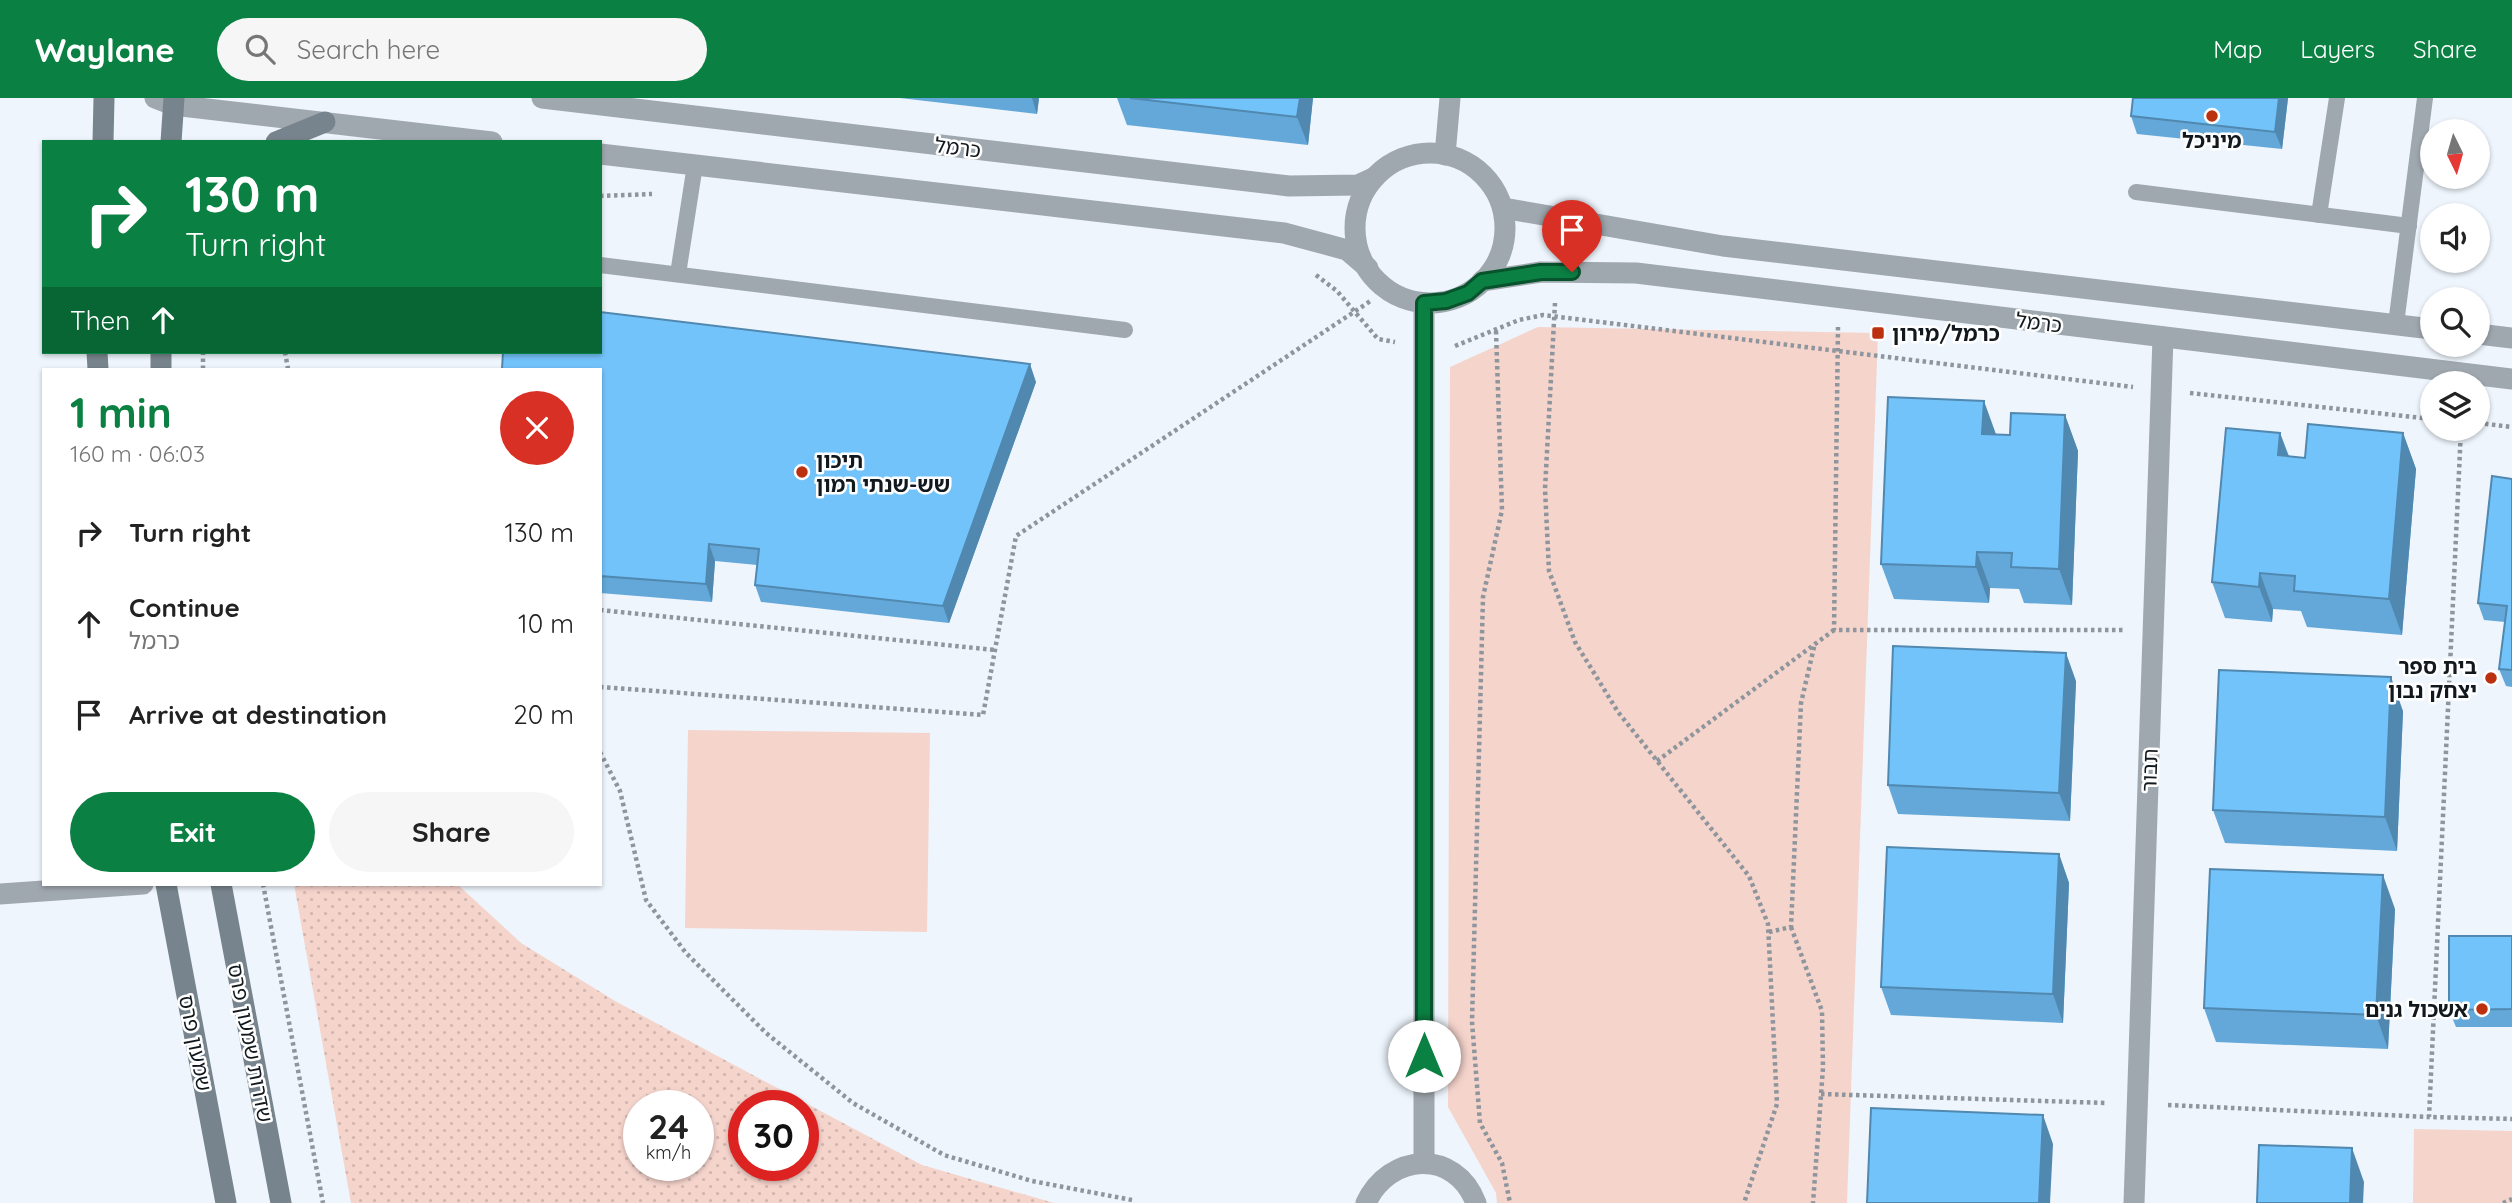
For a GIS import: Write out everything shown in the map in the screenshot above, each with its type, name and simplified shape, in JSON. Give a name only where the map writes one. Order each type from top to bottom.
[{"type":"street","points":[[103,140],[104,98]]},
{"type":"street","name":"כרמל","points":[[542,98],[1289,186],[1359,185],[1373,178]]},
{"type":"street","points":[[1445,155],[1450,98]]},
{"type":"street","points":[[171,140],[168,100],[475,140]]},
{"type":"street","points":[[281,140],[325,122]]},
{"type":"street","points":[[602,154],[1284,233],[1347,250],[1387,290],[1405,299],[1424,303],[1446,301],[1468,293],[1498,261],[1504,244],[1503,208],[1494,187],[1477,169],[1456,157],[1432,152],[1410,155],[1390,164],[1373,178],[1361,197],[1355,226],[1356,242],[1367,268]]},
{"type":"street","name":"כרמל","points":[[1503,208],[1723,246],[2420,327]]},
{"type":"street","name":"כרמל","points":[[1482,281],[1558,272],[1636,272],[2512,379]]},
{"type":"street","points":[[1424,303],[1424,1163]]},
{"type":"street","points":[[2490,335],[2512,338]]},
{"type":"street","name":"תבור","points":[[2134,1203],[2163,337]]},
{"type":"street","points":[[0,894],[114,886]]},
{"type":"street","name":"שמעון פרס","points":[[166,886],[226,1203]]},
{"type":"street","name":"שדרות שמעון פרס","points":[[221,886],[281,1203]]},
{"type":"street","points":[[1366,1203],[1374,1187],[1388,1173],[1405,1165],[1424,1163],[1443,1167],[1459,1177],[1471,1191],[1476,1203]]},
{"type":"lane","points":[[2319,215],[2337,98]]},
{"type":"lane","points":[[2396,324],[2425,98]]},
{"type":"lane","points":[[678,274],[695,165]]},
{"type":"lane","points":[[2136,192],[2409,226]]},
{"type":"lane","points":[[602,265],[1125,330]]},
{"type":"path","points":[[1558,272],[1545,489],[1549,571],[1575,642],[1618,712],[1749,876],[1769,932],[1777,1104],[1744,1203]]},
{"type":"path","points":[[602,687],[983,715],[1016,536],[1387,290]]},
{"type":"path","points":[[1833,630],[1839,297]]},
{"type":"path","points":[[1496,330],[1502,510],[1483,597],[1472,1022],[1480,1123],[1502,1164],[1510,1203]]},
{"type":"path","points":[[2490,425],[2512,427]]},
{"type":"path","points":[[2460,441],[2429,1117],[2512,1119]]},
{"type":"path","points":[[602,611],[995,650]]},
{"type":"path","points":[[1657,761],[1833,630],[2153,630]]},
{"type":"path","points":[[1813,1203],[1824,1068],[1822,1011],[1791,928],[1801,703],[1815,643]]},
{"type":"path","points":[[602,756],[620,791],[646,900],[686,953],[766,1033],[853,1103],[944,1155],[1032,1181],[1132,1200]]},
{"type":"path","points":[[263,886],[323,1203]]},
{"type":"path","points":[[1769,932],[1791,928]]},
{"type":"path","points":[[2503,1203],[2512,1199]]},
{"type":"shaded area","points":[[1538,327],[1878,333],[1847,1203],[1497,1203],[1496,1193],[1448,1107],[1450,367]]},
{"type":"shaded area","points":[[688,730],[930,733],[927,932],[685,928]]},
{"type":"shaded area","points":[[294,886],[459,886],[521,943],[615,1001],[781,1090],[728,1090],[728,1181],[819,1181],[819,1110],[922,1165],[1054,1203],[351,1203]]},
{"type":"shaded area","points":[[2414,1129],[2512,1131],[2512,1203],[2413,1203]]},
{"type":"building","points":[[1130,98],[1300,98],[1297,117]]},
{"type":"building","points":[[2133,98],[2279,98],[2275,132],[2131,116]]},
{"type":"building","name":"תיכון שש-שנתי רמון","points":[[602,312],[1030,364],[943,606],[755,585],[759,549],[709,544],[706,584],[602,576],[602,368],[502,368],[503,354],[602,354]]},
{"type":"building","points":[[1888,397],[1984,401],[1982,434],[2010,435],[2011,413],[2065,415],[2059,569],[2011,567],[2012,553],[1977,552],[1976,567],[1881,564]]},
{"type":"building","points":[[2308,424],[2403,433],[2389,599],[2294,591],[2295,576],[2260,573],[2259,587],[2212,582],[2226,428],[2280,433],[2278,455],[2305,458]]},
{"type":"building","points":[[2492,476],[2512,479],[2512,670],[2499,669],[2507,606],[2478,603]]},
{"type":"building","points":[[1893,646],[2066,653],[2059,793],[1888,785]]},
{"type":"building","points":[[2219,670],[2391,677],[2385,817],[2213,810]]},
{"type":"building","points":[[1887,847],[2059,854],[2053,994],[1881,987]]},
{"type":"building","points":[[2210,869],[2383,875],[2376,1015],[2204,1008]]},
{"type":"building","points":[[2449,936],[2512,936],[2512,1009],[2449,1010]]},
{"type":"building","points":[[1871,1108],[2043,1115],[2039,1203],[1867,1203]]},
{"type":"building","points":[[2259,1145],[2352,1148],[2350,1203],[2257,1203]]},
{"type":"place","name":"מיניכל","points":[[2212,116]]},
{"type":"place","name":"כרמל/מירון","points":[[1878,333]]},
{"type":"place","name":"תיכון שש-שנתי רמון","points":[[802,472]]},
{"type":"place","name":"בית ספר יצחק נבון","points":[[2491,678]]},
{"type":"place","name":"אשכול גנים","points":[[2482,1009]]},
{"type":"route","points":[[1424,1056],[1424,303],[1446,301],[1468,293],[1482,281],[1541,272],[1572,272]]}]
